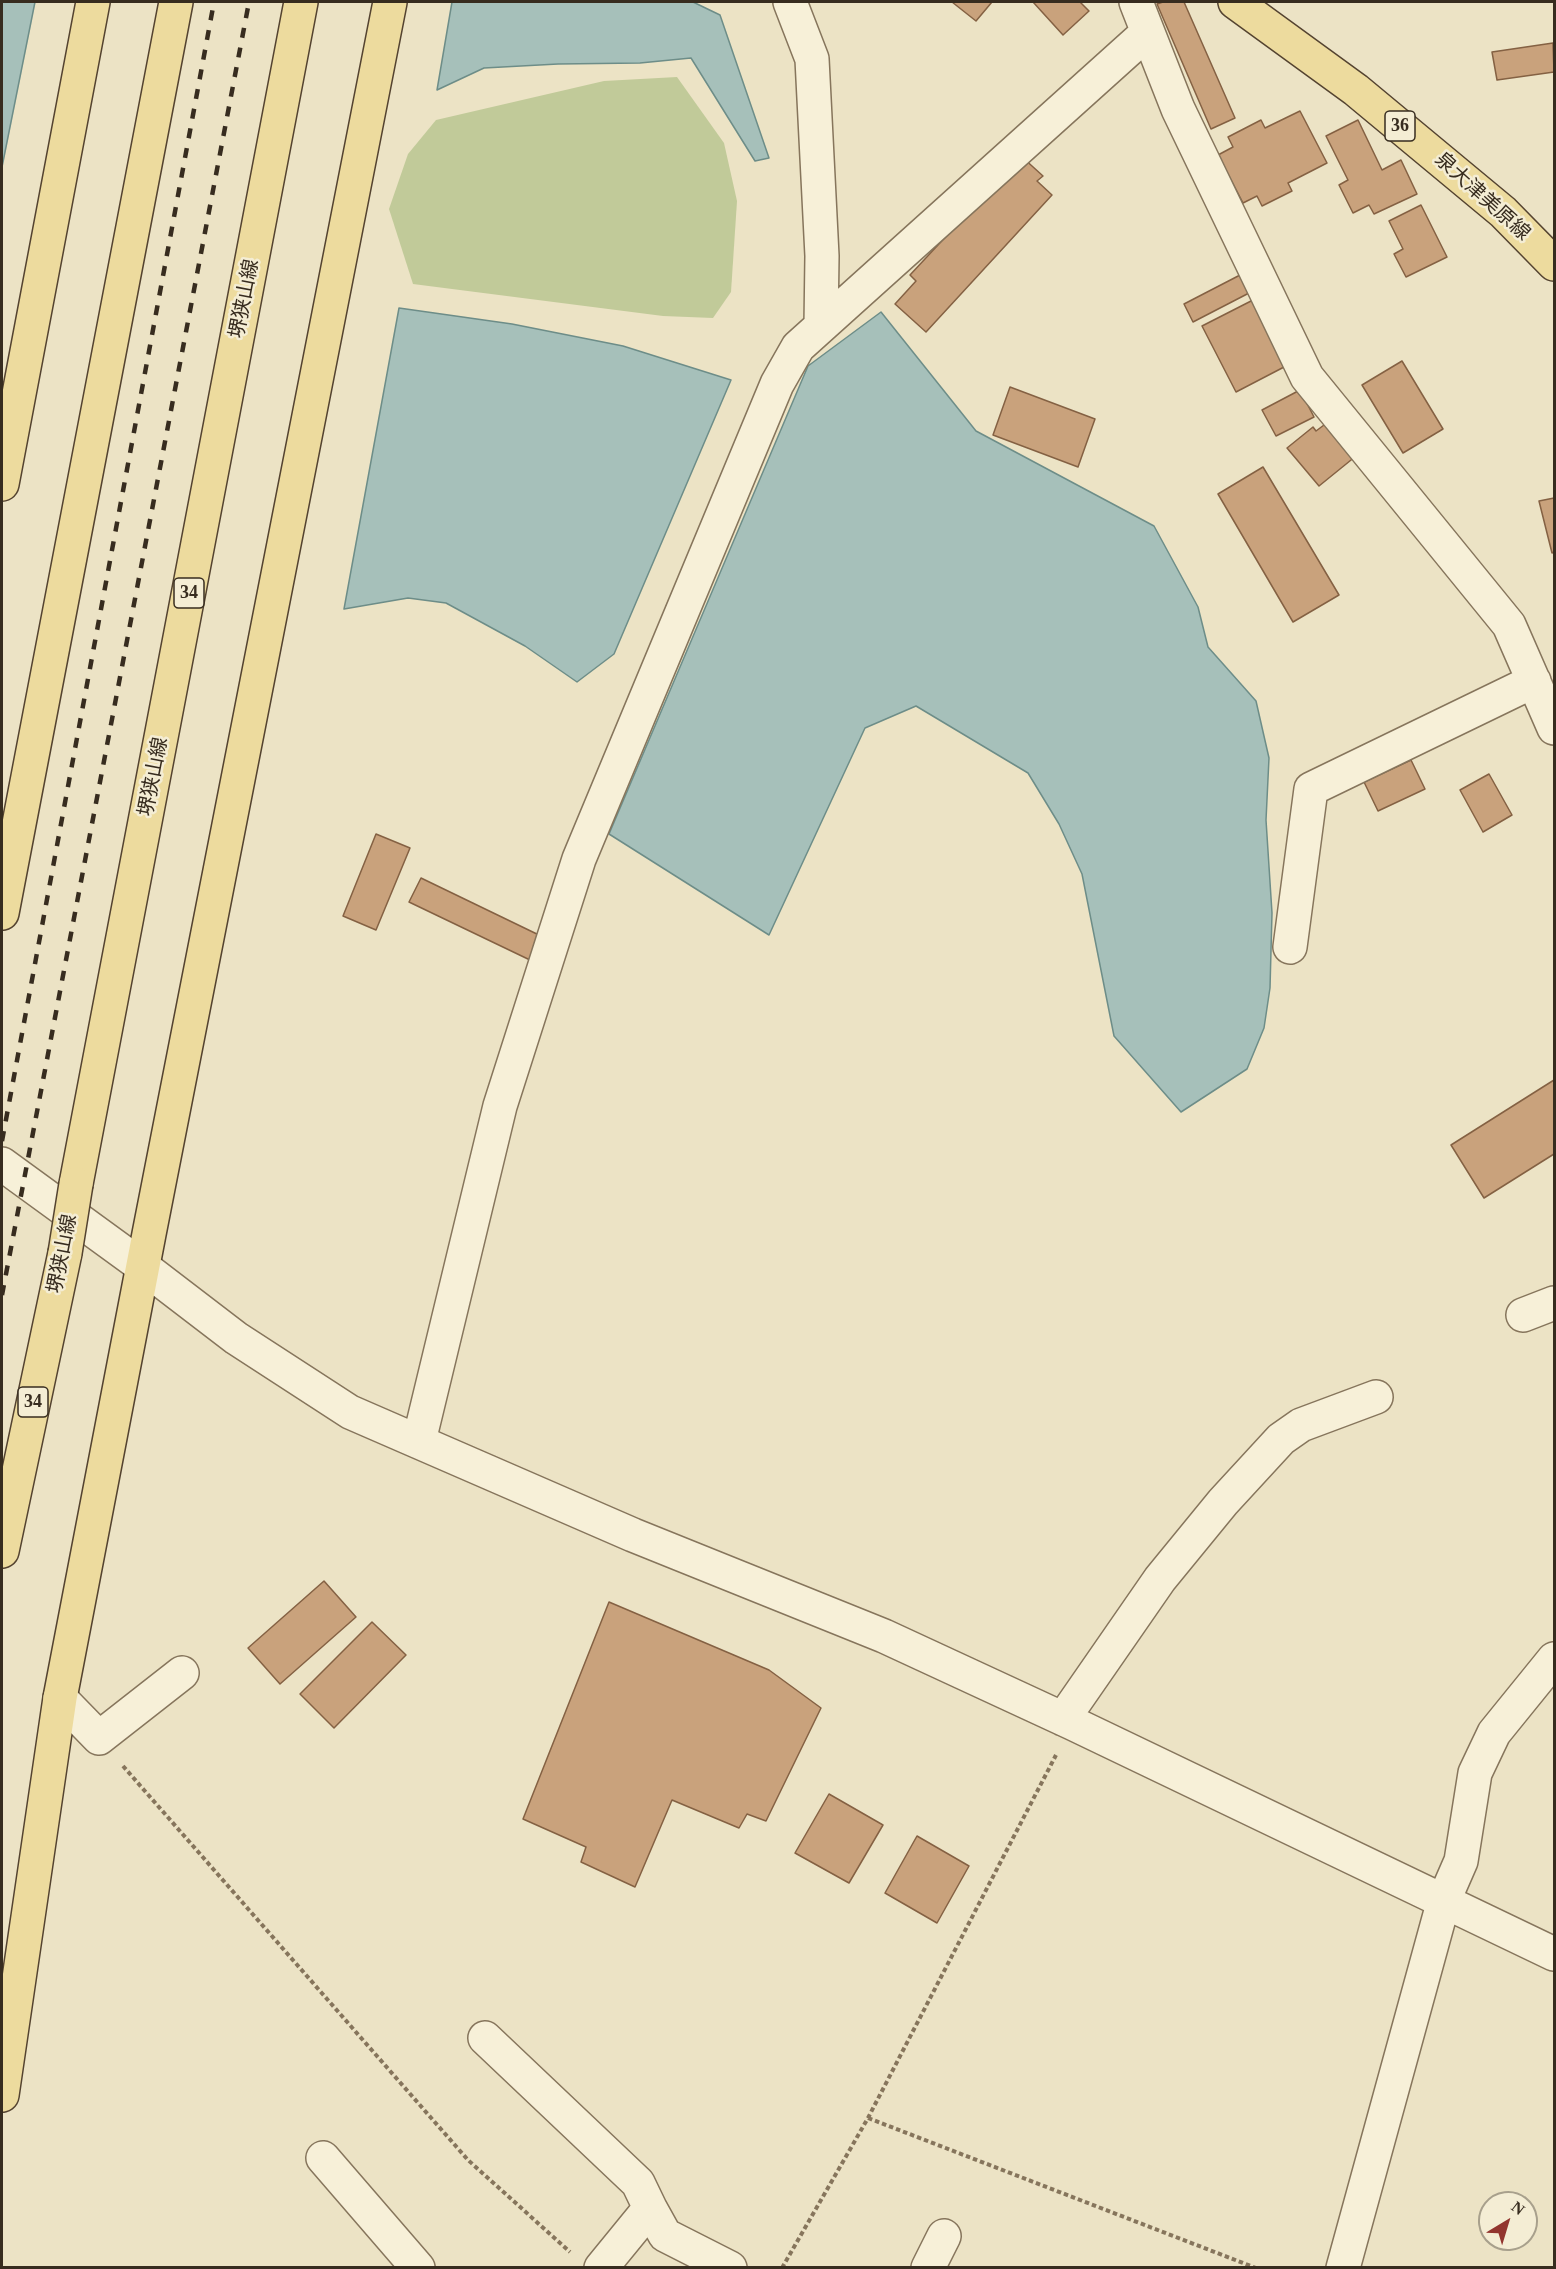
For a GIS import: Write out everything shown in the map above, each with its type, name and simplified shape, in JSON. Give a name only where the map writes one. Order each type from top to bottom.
[{"type":"main road","points":[[2,484],[93,2]]},
{"type":"main road","points":[[2,913],[176,2]]},
{"type":"main road","name":"堺狭山線","points":[[2,1551],[64,1253],[301,2]]},
{"type":"main road","points":[[2,2096],[60,1698],[142,1266],[390,2]]},
{"type":"main road","name":"泉大津美原線","points":[[1235,2],[1356,90],[1503,212],[1554,264]]},
{"type":"street","points":[[790,2],[812,59],[822,256],[822,326]]},
{"type":"street","points":[[1136,2],[1178,110],[1307,377],[1509,625],[1554,728]]},
{"type":"street","points":[[419,1441],[500,1106],[579,860],[777,384],[798,347],[1147,33]]},
{"type":"street","points":[[1290,947],[1311,789],[1534,681]]},
{"type":"street","points":[[2,1164],[236,1338],[340,1406],[633,1535],[884,1636],[1068,1721],[1554,1954]]},
{"type":"street","points":[[1523,1315],[1554,1303]]},
{"type":"street","points":[[1068,1721],[1160,1579],[1222,1502],[1281,1439],[1301,1425],[1376,1397]]},
{"type":"street","points":[[1343,2268],[1444,1900],[1461,1861],[1475,1773],[1494,1733],[1554,1659]]},
{"type":"street","points":[[60,1698],[99,1738],[182,1673]]},
{"type":"street","points":[[485,2038],[638,2183],[665,2235],[730,2268]]},
{"type":"street","points":[[323,2158],[418,2268]]},
{"type":"street","points":[[590,2264],[650,2208]]},
{"type":"street","points":[[928,2268],[944,2236]]},
{"type":"path","points":[[782,2268],[868,2118],[1068,1721]]},
{"type":"path","points":[[99,1738],[468,2160],[590,2264]]},
{"type":"path","points":[[868,2118],[1256,2268]]},
{"type":"green space","points":[[677,77],[724,143],[737,201],[731,292],[713,318],[663,316],[413,284],[389,209],[408,154],[436,120],[604,81]]},
{"type":"water","points":[[2,2],[35,2],[2,167]]},
{"type":"water","points":[[452,2],[693,2],[720,15],[769,158],[755,161],[691,58],[640,63],[484,68],[437,90]]},
{"type":"water","points":[[399,308],[512,324],[623,346],[731,380],[614,654],[577,682],[525,646],[446,603],[408,598],[344,609]]},
{"type":"water","points":[[881,312],[976,431],[1154,526],[1198,607],[1208,647],[1256,701],[1269,758],[1266,820],[1272,913],[1270,988],[1264,1028],[1247,1069],[1181,1112],[1114,1036],[1082,874],[1059,824],[1028,773],[916,706],[865,728],[769,935],[609,834],[808,366]]},
{"type":"building","points":[[952,2],[992,2],[976,21]]},
{"type":"building","points":[[1033,2],[1080,2],[1089,11],[1063,35]]},
{"type":"building","points":[[1184,2],[1235,118],[1211,129],[1157,4]]},
{"type":"building","points":[[1553,43],[1554,72],[1497,80],[1492,52]]},
{"type":"building","points":[[1300,111],[1327,163],[1288,183],[1292,191],[1262,206],[1257,196],[1243,203],[1218,155],[1233,147],[1228,137],[1261,120],[1265,128]]},
{"type":"building","points":[[1358,120],[1382,170],[1401,160],[1417,194],[1374,214],[1369,205],[1353,213],[1339,185],[1348,180],[1326,136]]},
{"type":"building","points":[[1021,156],[1043,176],[1037,181],[1052,195],[926,332],[895,304],[916,281],[910,275]]},
{"type":"building","points":[[1421,205],[1447,257],[1406,277],[1394,254],[1403,249],[1389,221]]},
{"type":"building","points":[[1242,274],[1251,292],[1193,322],[1184,304]]},
{"type":"building","points":[[1253,300],[1286,366],[1236,392],[1202,326]]},
{"type":"building","points":[[1402,361],[1443,429],[1403,453],[1362,385]]},
{"type":"building","points":[[1010,387],[1095,419],[1078,467],[993,435]]},
{"type":"building","points":[[1300,390],[1314,417],[1276,436],[1262,410]]},
{"type":"building","points":[[1328,422],[1356,456],[1319,486],[1287,448],[1313,427],[1316,431]]},
{"type":"building","points":[[1263,467],[1339,595],[1293,622],[1218,494]]},
{"type":"building","points":[[1554,498],[1554,552],[1552,553],[1539,501]]},
{"type":"building","points":[[1411,760],[1425,789],[1378,811],[1364,782]]},
{"type":"building","points":[[1489,774],[1512,815],[1483,832],[1460,790]]},
{"type":"building","points":[[376,834],[410,848],[376,930],[343,916]]},
{"type":"building","points":[[421,878],[541,936],[530,960],[409,902]]},
{"type":"building","points":[[1554,1080],[1554,1154],[1484,1198],[1451,1145]]},
{"type":"building","points":[[324,1581],[356,1617],[280,1684],[248,1648]]},
{"type":"building","points":[[609,1602],[769,1670],[821,1708],[766,1821],[747,1814],[739,1828],[672,1800],[635,1887],[581,1862],[586,1847],[523,1819]]},
{"type":"building","points":[[372,1622],[406,1655],[334,1728],[300,1694]]},
{"type":"building","points":[[829,1794],[883,1825],[849,1883],[795,1853]]},
{"type":"building","points":[[917,1836],[969,1866],[937,1923],[885,1893]]},
{"type":"railway","points":[[2,1141],[214,2]]},
{"type":"railway","points":[[2,1295],[249,2]]}]
